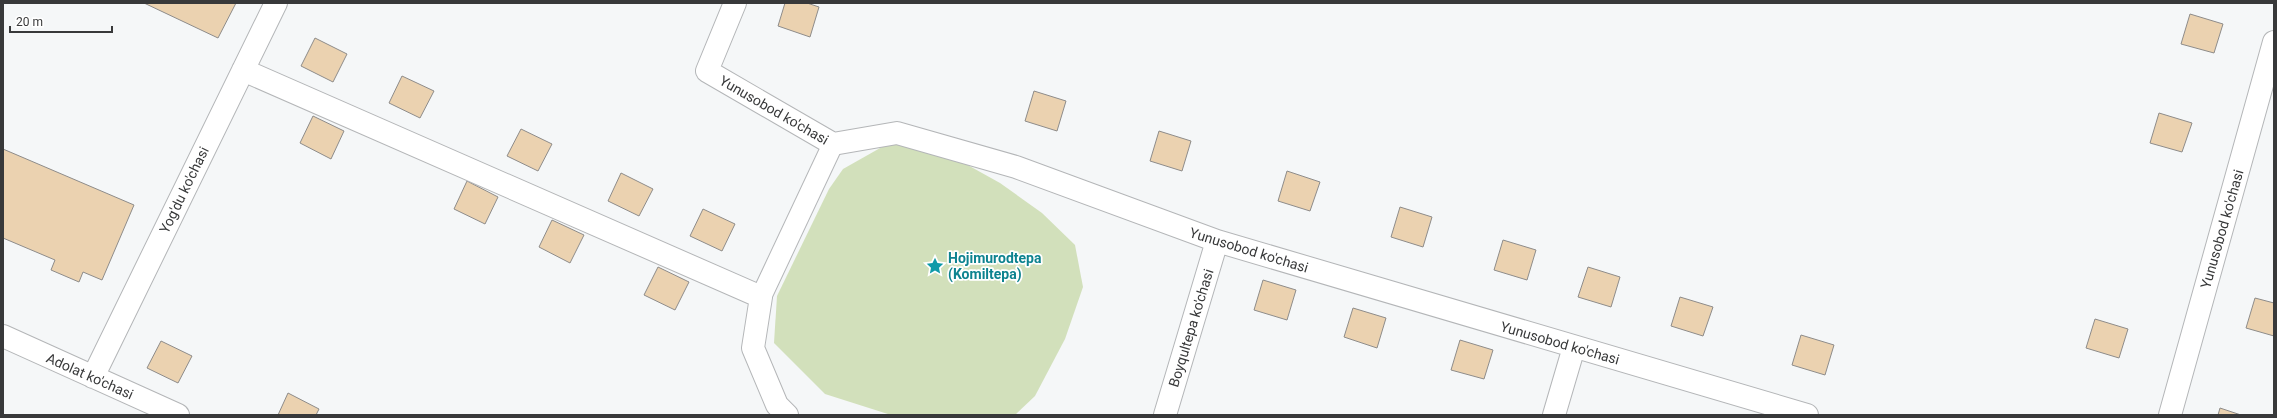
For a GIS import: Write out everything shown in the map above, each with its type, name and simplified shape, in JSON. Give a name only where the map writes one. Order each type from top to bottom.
[{"type":"street","name":"Yog'du ko'chasi","points":[[93,377],[276,3]]},
{"type":"street","name":"Yunusobod ko'chasi","points":[[735,3],[707,71],[833,144],[897,133],[1016,167],[1217,241],[1807,415]]},
{"type":"street","name":"Yunusobod ko'chasi","points":[[2170,415],[2274,42]]},
{"type":"street","points":[[243,70],[761,296],[753,348],[777,405],[787,415]]},
{"type":"street","name":"Boyqultepa ko'chasi","points":[[1165,415],[1217,241]]},
{"type":"street","name":"Adolat ko'chasi","points":[[3,336],[178,415]]},
{"type":"street","points":[[1554,415],[1574,347]]},
{"type":"lane","points":[[761,296],[833,144]]},
{"type":"green space","name":"Hojimurodtepa (Komiltepa)","points":[[889,143],[955,158],[1000,183],[1042,213],[1075,245],[1083,287],[1065,339],[1035,396],[1015,415],[891,415],[825,394],[774,343],[777,296],[829,189],[843,169]]},
{"type":"building","points":[[144,3],[236,3],[218,38]]},
{"type":"building","points":[[785,3],[807,3],[819,7],[810,37],[778,26]]},
{"type":"building","points":[[2190,14],[2223,24],[2214,53],[2181,44]]},
{"type":"building","points":[[315,38],[347,54],[333,82],[301,66]]},
{"type":"building","points":[[402,76],[434,91],[420,118],[389,103]]},
{"type":"building","points":[[1034,91],[1066,101],[1057,131],[1025,121]]},
{"type":"building","points":[[2159,113],[2192,123],[2182,152],[2150,143]]},
{"type":"building","points":[[313,116],[344,131],[331,159],[300,143]]},
{"type":"building","points":[[521,129],[552,144],[538,171],[507,156]]},
{"type":"building","points":[[1159,131],[1191,141],[1182,171],[1150,161]]},
{"type":"building","points":[[3,149],[134,205],[102,280],[83,272],[79,282],[51,270],[55,260],[3,238]]},
{"type":"building","points":[[1287,171],[1320,182],[1310,211],[1278,201]]},
{"type":"building","points":[[621,173],[653,189],[639,216],[608,201]]},
{"type":"building","points":[[467,181],[498,197],[485,224],[454,209]]},
{"type":"building","points":[[1400,207],[1432,217],[1423,247],[1391,237]]},
{"type":"building","points":[[703,209],[735,224],[722,251],[690,236]]},
{"type":"building","points":[[552,220],[584,235],[570,263],[539,247]]},
{"type":"building","points":[[1503,240],[1536,250],[1527,280],[1494,270]]},
{"type":"building","points":[[658,267],[689,282],[675,310],[644,295]]},
{"type":"building","points":[[1588,267],[1620,277],[1611,307],[1578,297]]},
{"type":"building","points":[[1263,280],[1296,290],[1287,320],[1254,310]]},
{"type":"building","points":[[1680,297],[1713,307],[1703,336],[1671,326]]},
{"type":"building","points":[[2255,298],[2274,303],[2274,336],[2246,328]]},
{"type":"building","points":[[1353,308],[1386,318],[1377,348],[1344,337]]},
{"type":"building","points":[[2095,319],[2128,329],[2119,358],[2086,348]]},
{"type":"building","points":[[1801,335],[1834,345],[1825,375],[1792,365]]},
{"type":"building","points":[[1460,340],[1493,350],[1484,379],[1451,370]]},
{"type":"building","points":[[161,341],[192,356],[178,383],[147,368]]},
{"type":"building","points":[[288,393],[319,409],[316,415],[278,415]]},
{"type":"building","points":[[2220,408],[2241,415],[2218,415]]},
{"type":"place","name":"Hojimurodtepa (Komiltepa)","points":[[935,266]]}]
